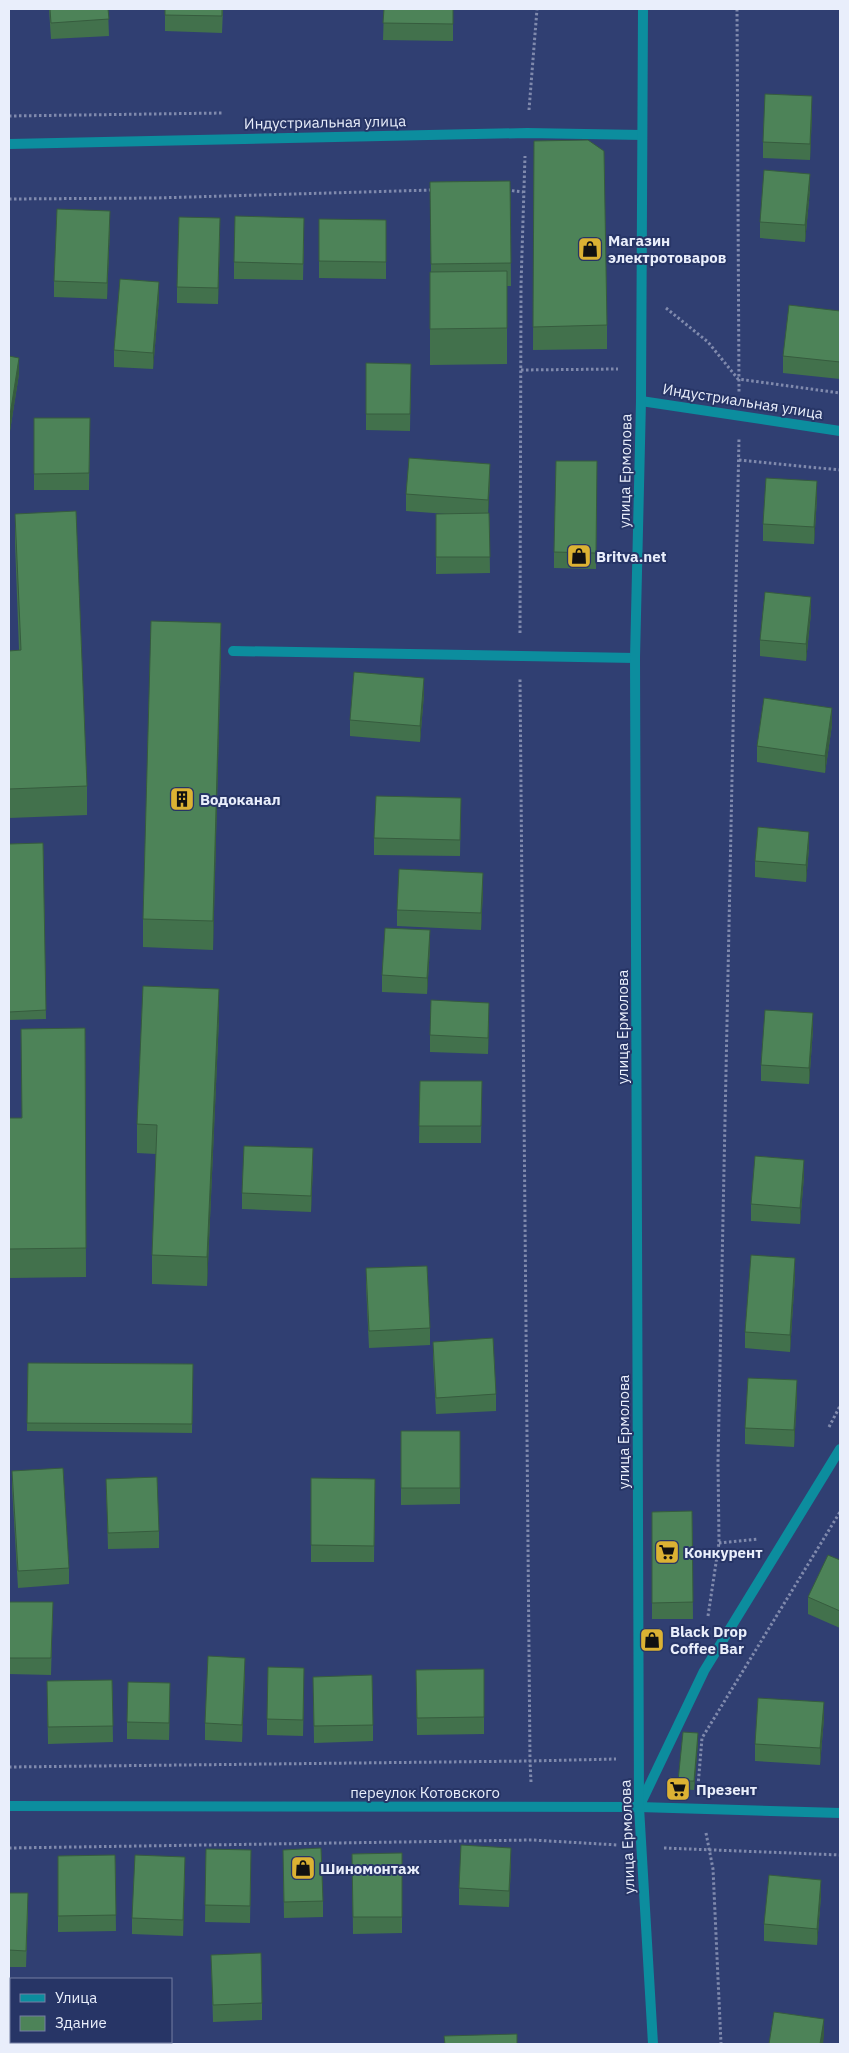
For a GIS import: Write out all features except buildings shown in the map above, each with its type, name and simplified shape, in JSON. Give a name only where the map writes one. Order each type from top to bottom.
[{"type":"street","name":"улица Ермолова","points":[[643,9],[641,401],[635,658],[639,1807],[653,2044]]},
{"type":"street","name":"Индустриальная улица","points":[[9,144],[527,133],[642,135]]},
{"type":"street","name":"Индустриальная улица","points":[[641,401],[840,431]]},
{"type":"street","points":[[233,651],[635,658]]},
{"type":"street","points":[[639,1807],[704,1671],[840,1449]]},
{"type":"street","name":"переулок Котовского","points":[[9,1806],[639,1807],[840,1813]]},
{"type":"path","points":[[707,1625],[718,1543],[739,460],[737,9]]},
{"type":"path","points":[[9,199],[155,198],[440,190]]},
{"type":"path","points":[[506,190],[523,192]]},
{"type":"path","points":[[521,285],[519,656],[530,1761]]},
{"type":"path","points":[[641,298],[666,307],[708,342],[738,379],[840,394]]},
{"type":"path","points":[[521,370],[641,368]]},
{"type":"path","points":[[739,460],[840,470]]},
{"type":"path","points":[[827,1430],[840,1406]]},
{"type":"path","points":[[721,2044],[713,1869],[697,1796],[702,1738],[840,1512]]},
{"type":"path","points":[[718,1543],[760,1539]]},
{"type":"path","points":[[9,1767],[530,1761],[622,1758],[639,1760]]},
{"type":"path","points":[[9,1848],[532,1840],[840,1855]]},
{"type":"place","name":"Магазин электротоваров","points":[[590,249]]},
{"type":"place","name":"Britva.net","points":[[579,556]]},
{"type":"place","name":"Водоканал","points":[[182,799]]},
{"type":"place","name":"Конкурент","points":[[667,1552]]},
{"type":"place","name":"Black Drop Coffee Bar","points":[[652,1640]]},
{"type":"place","name":"Презент","points":[[678,1789]]},
{"type":"place","name":"Шиномонтаж","points":[[303,1868]]}]
